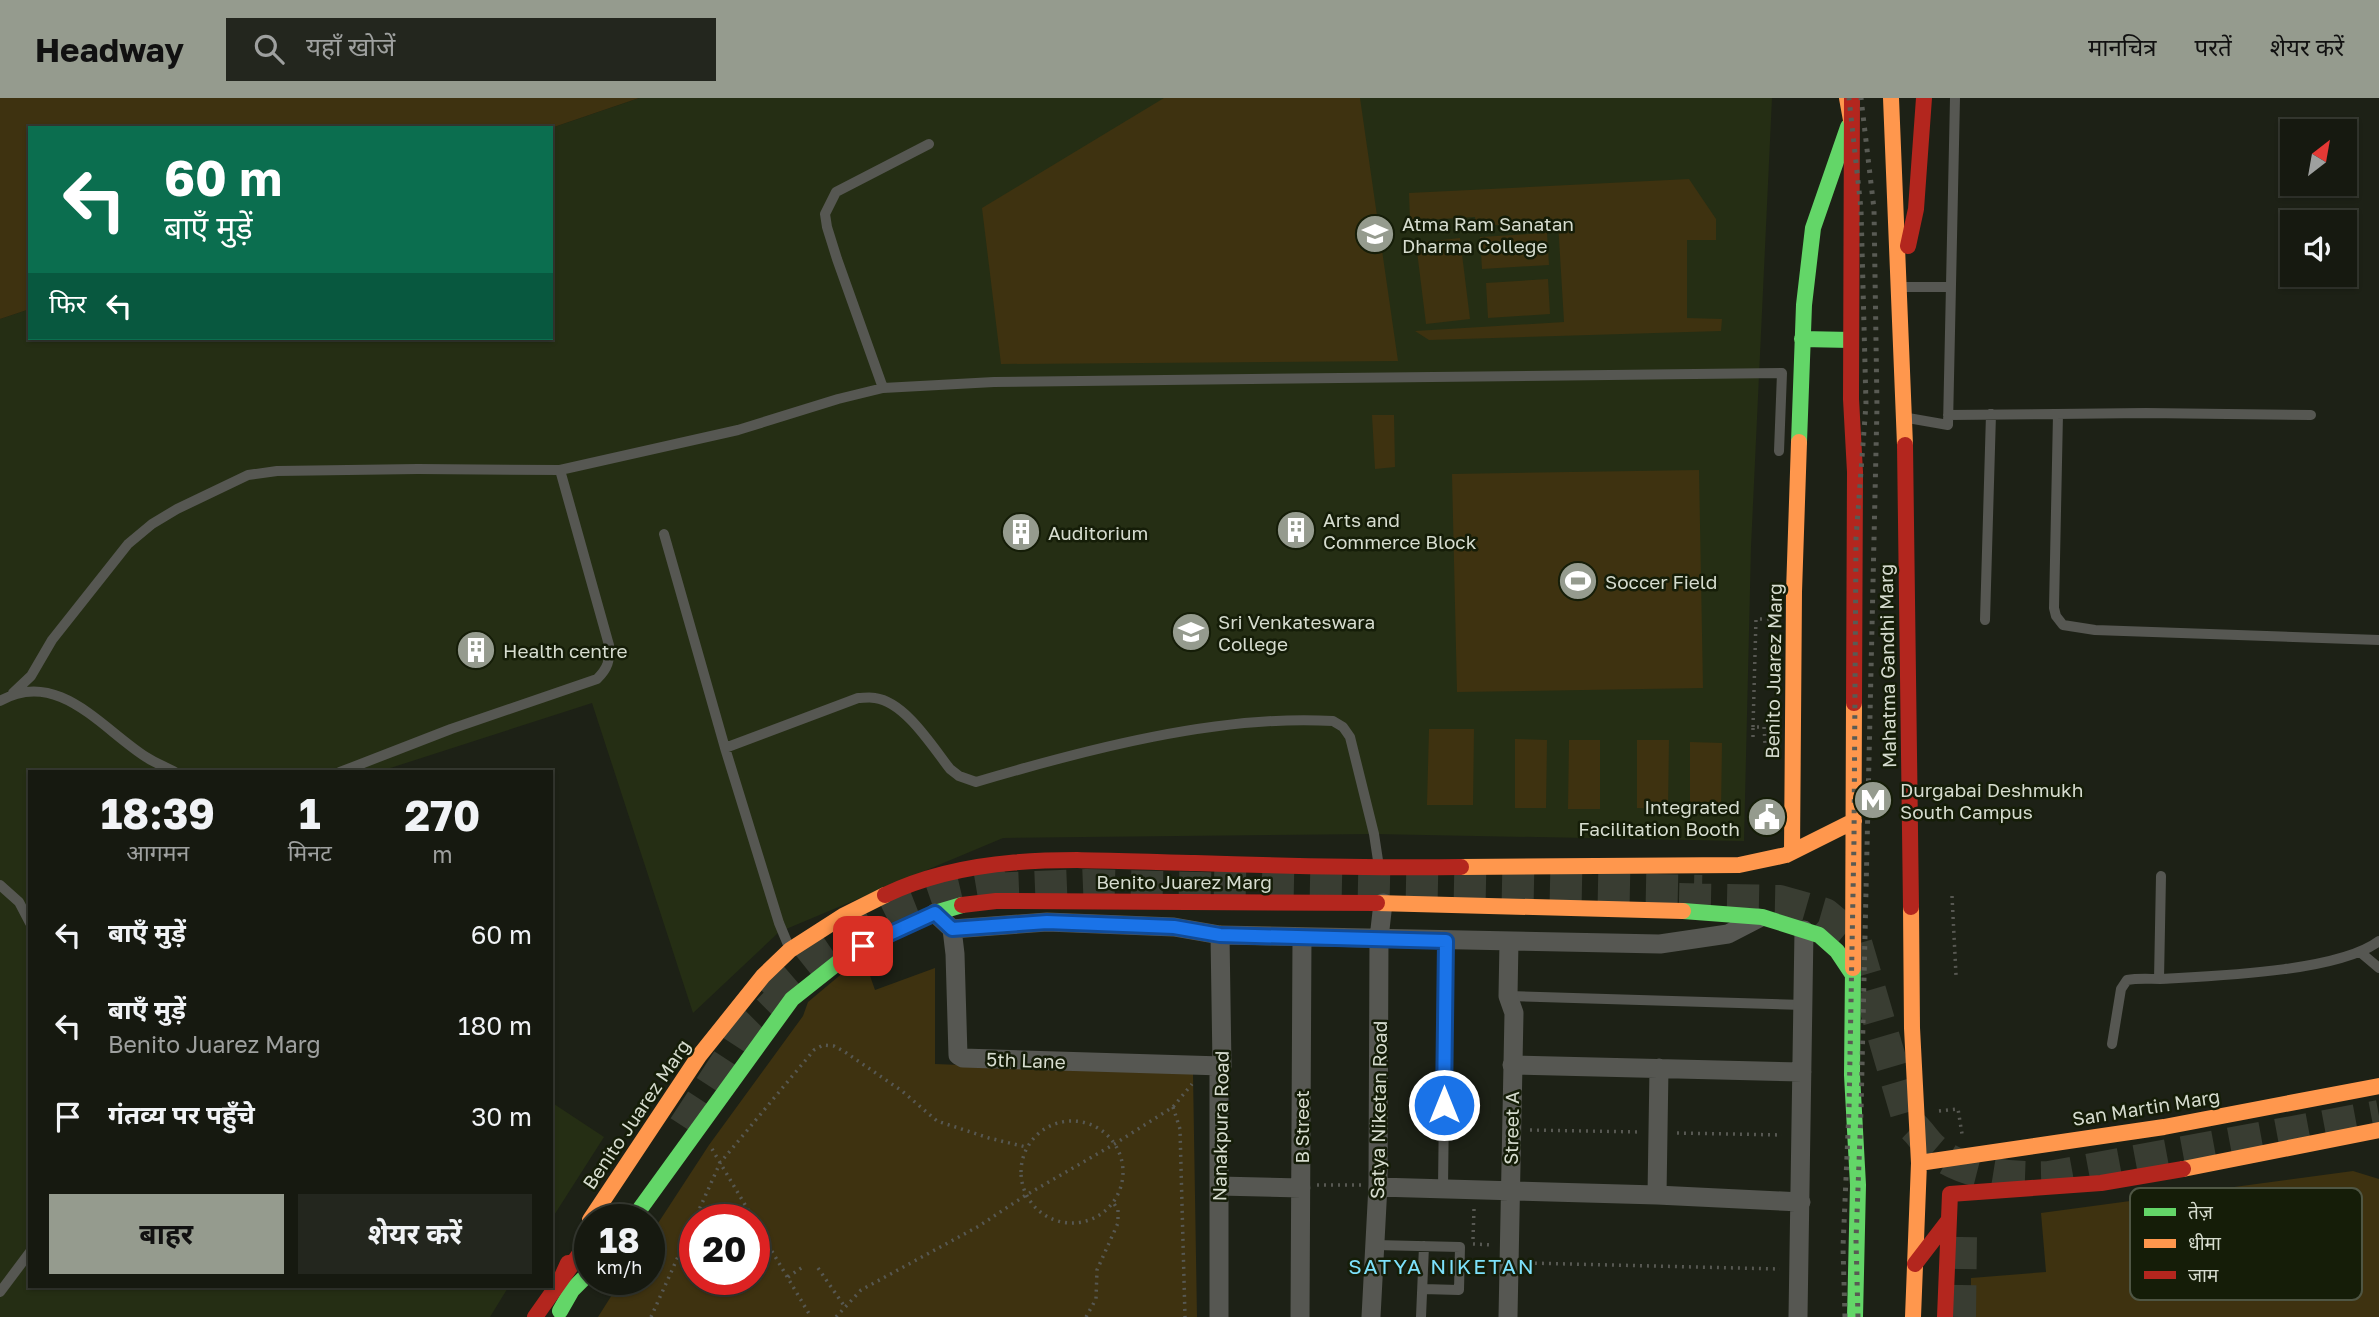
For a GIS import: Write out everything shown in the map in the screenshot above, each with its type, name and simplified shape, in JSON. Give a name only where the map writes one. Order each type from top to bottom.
[{"type":"main road","name":"Mahatma Gandhi Marg","points":[[1849,98],[1855,472],[1852,1076],[1858,1185],[1855,1317]]},
{"type":"main road","name":"Mahatma Gandhi Marg","points":[[1891,98],[1905,418],[1912,1028],[1919,1163],[1913,1317]]},
{"type":"main road","points":[[1899,286],[1916,209],[1924,98]]},
{"type":"main road","name":"Benito Juarez Marg","points":[[1792,852],[1794,592],[1802,339],[1813,228],[1851,120]]},
{"type":"main road","points":[[1802,339],[1851,340]]},
{"type":"main road","name":"Benito Juarez Marg","points":[[601,1204],[699,1056],[763,976],[790,950],[843,916],[889,893],[936,876],[981,865],[1059,860],[1379,867],[1739,865],[1792,852],[1854,821]]},
{"type":"main road","name":"Benito Juarez Marg","points":[[644,1204],[792,999],[855,949],[935,913],[963,905],[996,901],[1383,903],[1664,910],[1762,917],[1819,934],[1837,951],[1853,975]]},
{"type":"main road","name":"San Martin Marg","points":[[1919,1163],[2135,1137],[2379,1086]]},
{"type":"main road","points":[[1945,1317],[1950,1194],[2101,1183],[2140,1170],[2230,1161],[2379,1130]]},
{"type":"main road","points":[[1915,1264],[1948,1221]]},
{"type":"main road","name":"Benito Juarez Marg","points":[[556,1317],[574,1262]]},
{"type":"main road","points":[[565,1286],[574,1269]]},
{"type":"main road","points":[[565,1286],[574,1277]]},
{"type":"main road","name":"Benito Juarez Marg","points":[[535,1317],[565,1286],[574,1281]]},
{"type":"street","name":"Satya Niketan Road","points":[[1371,1317],[1375,1245],[1369,1186],[1379,938],[1383,903]]},
{"type":"street","points":[[1660,944],[1664,910]]},
{"type":"street","points":[[935,913],[952,929],[1047,922],[1174,927],[1220,935],[1660,944],[1728,934],[1762,917]]},
{"type":"street","name":"5th Lane","points":[[952,929],[958,1055],[963,1058],[1221,1067]]},
{"type":"street","points":[[1798,1317],[1804,930]]},
{"type":"street","name":"Nanakpura Road","points":[[1219,1317],[1220,935]]},
{"type":"street","name":"B Street","points":[[1300,1317],[1302,937]]},
{"type":"street","name":"Street A","points":[[1508,1317],[1514,1013],[1508,996],[1509,940]]},
{"type":"street","points":[[1512,1065],[1802,1072]]},
{"type":"street","points":[[1657,1195],[1659,1068]]},
{"type":"street","points":[[1219,1186],[1301,1186]]},
{"type":"street","points":[[1369,1186],[1801,1202]]},
{"type":"lane","points":[[1905,418],[1948,425],[1955,98]]},
{"type":"lane","points":[[883,388],[836,259],[825,214],[836,192],[929,144]]},
{"type":"lane","points":[[1899,286],[1951,287]]},
{"type":"lane","points":[[0,701],[31,676],[52,640],[128,544],[152,524],[177,509],[248,475],[277,471],[418,468],[560,470],[738,429],[883,388],[994,382],[1782,373],[1779,452]]},
{"type":"lane","points":[[1985,620],[1991,414]]},
{"type":"lane","points":[[2058,414],[2054,608],[2063,625],[2095,630],[2379,640]]},
{"type":"lane","points":[[1948,415],[2311,415]]},
{"type":"lane","points":[[345,770],[450,729],[597,679],[607,669],[609,646],[560,470]]},
{"type":"lane","points":[[664,534],[725,748],[779,923],[790,950]]},
{"type":"lane","points":[[13,693],[38,690],[64,698],[147,758],[171,770]]},
{"type":"lane","points":[[725,748],[858,698],[876,698],[905,713],[950,769],[959,776],[976,782],[1068,757],[1182,732],[1232,724],[1334,721],[1343,727],[1350,737],[1374,834],[1379,867]]},
{"type":"lane","points":[[2159,979],[2161,876]]},
{"type":"lane","points":[[0,886],[19,902],[28,919]]},
{"type":"lane","points":[[1443,1188],[1446,941]]},
{"type":"lane","points":[[2112,1044],[2124,983],[2132,979],[2277,969],[2336,959],[2360,952],[2379,941]]},
{"type":"lane","points":[[2360,952],[2379,968]]},
{"type":"lane","points":[[1508,996],[1804,1005]]},
{"type":"lane","points":[[1375,1245],[1460,1247],[1459,1290],[1423,1289]]},
{"type":"lane","points":[[1422,1317],[1424,1246]]},
{"type":"lane","points":[[0,1292],[28,1255]]},
{"type":"path","points":[[1753,727],[1756,630]]},
{"type":"path","points":[[1952,896],[1956,975]]},
{"type":"path","points":[[651,1317],[720,1163],[814,1050],[823,1045],[834,1046],[845,1052],[902,1091],[937,1121],[1026,1147]]},
{"type":"path","points":[[836,1317],[862,1290],[948,1244],[1173,1107],[1192,1087],[1193,1074],[1221,1067]]},
{"type":"path","points":[[1173,1107],[1180,1129],[1185,1317]]},
{"type":"path","points":[[1916,1114],[1958,1109],[1965,1157]]},
{"type":"path","points":[[1072,1120],[1098,1126],[1116,1143],[1123,1160],[1124,1180],[1114,1202],[1105,1212],[1082,1223],[1059,1222],[1040,1212],[1026,1195],[1021,1180],[1021,1163],[1026,1147],[1034,1136],[1050,1125],[1072,1120]]},
{"type":"path","points":[[709,1145],[744,1204]]},
{"type":"path","points":[[1301,1186],[1369,1186]]},
{"type":"path","points":[[1460,1247],[1473,1248],[1475,1189]]},
{"type":"path","points":[[1086,1317],[1096,1299],[1097,1270],[1118,1223],[1118,1210],[1114,1202]]},
{"type":"path","points":[[770,1247],[811,1317]]},
{"type":"path","points":[[1509,1262],[1799,1269]]},
{"type":"path","points":[[788,1277],[804,1266]]},
{"type":"path","points":[[818,1268],[845,1307]]},
{"type":"shaded area","points":[[0,98],[639,98],[553,127],[28,126],[28,310],[0,319]]},
{"type":"shaded area","points":[[639,98],[1772,98],[1751,547],[1744,841],[1374,834],[1003,838],[779,932],[693,1013],[592,703],[384,770],[28,770],[28,1288],[508,1288],[490,1317],[0,1317],[0,319],[28,310],[28,340],[553,340],[553,127]]},
{"type":"shaded area","points":[[1164,98],[1360,98],[1398,361],[1001,364],[982,208]]},
{"type":"shaded area","points":[[1689,179],[1716,219],[1716,240],[1687,240],[1687,318],[1722,319],[1721,331],[1429,340],[1415,331],[1564,322],[1558,222],[1476,226],[1475,217],[1410,221],[1409,193]]},
{"type":"shaded area","points":[[1547,233],[1549,265],[1482,269],[1480,237]]},
{"type":"shaded area","points":[[1460,238],[1470,319],[1426,324],[1416,243]]},
{"type":"shaded area","points":[[1548,279],[1550,314],[1488,318],[1486,283]]},
{"type":"shaded area","points":[[1372,415],[1394,415],[1395,467],[1375,469]]},
{"type":"shaded area","name":"Soccer Field","points":[[1699,470],[1703,688],[1457,692],[1452,474]]},
{"type":"shaded area","points":[[1429,729],[1474,729],[1473,805],[1427,805]]},
{"type":"shaded area","points":[[1515,739],[1547,740],[1546,808],[1515,808]]},
{"type":"shaded area","points":[[1569,740],[1600,740],[1600,809],[1568,809]]},
{"type":"shaded area","points":[[1637,740],[1669,740],[1668,809],[1637,808]]},
{"type":"shaded area","points":[[1690,742],[1722,743],[1721,812],[1690,811]]},
{"type":"shaded area","points":[[863,956],[875,990],[935,968],[935,1064],[1193,1074],[1197,1317],[598,1317],[612,1295],[665,1295],[665,1212],[709,1145],[803,1016],[808,1002]]},
{"type":"shaded area","points":[[553,1103],[604,1137],[553,1217]]},
{"type":"shaded area","points":[[2353,1171],[2379,1179],[2379,1317],[1971,1317],[1971,1278],[2046,1272],[2041,1213],[2130,1201],[2130,1300],[2362,1300],[2362,1188],[2227,1188]]},
{"type":"tunnel","points":[[768,997],[818,954],[877,918],[941,891],[973,883],[1005,880]]},
{"type":"tunnel","points":[[1214,881],[1702,891]]},
{"type":"tunnel","points":[[987,889],[1086,885],[1236,889]]},
{"type":"tunnel","points":[[1679,899],[1780,901],[1825,914],[1855,939],[1909,1123],[1943,1156],[1971,1169],[2019,1177],[2049,1177],[2379,1116]]},
{"type":"tunnel","points":[[684,1127],[744,1035],[791,988]]},
{"type":"tunnel","points":[[1960,1317],[1961,1236]]},
{"type":"railway","points":[[1845,1317],[1843,1247],[1849,1110],[1854,840],[1856,538],[1866,404],[1861,209],[1849,98]]},
{"type":"railway","points":[[1858,1317],[1856,1240],[1877,407],[1874,209],[1861,98]]},
{"type":"traffic: fast","points":[[1799,442],[1804,305],[1813,228],[1848,127]]},
{"type":"traffic: fast","points":[[1802,339],[1851,340]]},
{"type":"traffic: fast","points":[[644,1204],[792,999],[855,949],[935,913],[962,905]]},
{"type":"traffic: fast","points":[[1683,911],[1762,917],[1819,935],[1837,951],[1853,975]]},
{"type":"traffic: fast","points":[[1853,968],[1852,1075],[1858,1185],[1855,1317]]},
{"type":"traffic: fast","points":[[560,1311],[574,1288]]},
{"type":"traffic: slow","points":[[1847,98],[1851,120]]},
{"type":"traffic: slow","points":[[1891,98],[1905,445]]},
{"type":"traffic: slow","points":[[1792,852],[1794,592],[1799,442]]},
{"type":"traffic: slow","points":[[1853,968],[1854,703]]},
{"type":"traffic: slow","points":[[1461,867],[1739,865],[1786,855],[1854,821]]},
{"type":"traffic: slow","points":[[601,1204],[699,1056],[763,976],[790,950],[843,916],[885,895]]},
{"type":"traffic: slow","points":[[1377,903],[1683,911]]},
{"type":"traffic: slow","points":[[1911,907],[1912,1028],[1919,1163],[1913,1317]]},
{"type":"traffic: slow","points":[[1919,1163],[2164,1127],[2379,1086]]},
{"type":"traffic: slow","points":[[2183,1169],[2379,1130]]},
{"type":"traffic: jam","points":[[1852,98],[1854,703]]},
{"type":"traffic: jam","points":[[1908,246],[1916,209],[1924,98]]},
{"type":"traffic: jam","points":[[1905,445],[1911,907]]},
{"type":"traffic: jam","points":[[885,895],[922,880],[959,870],[1037,861],[1461,867]]},
{"type":"traffic: jam","points":[[962,905],[996,901],[1377,903]]},
{"type":"traffic: jam","points":[[1945,1317],[1950,1194],[2101,1183],[2183,1169]]},
{"type":"traffic: jam","points":[[1915,1264],[1948,1221]]},
{"type":"traffic: jam","points":[[559,1283],[574,1262]]},
{"type":"traffic: jam","points":[[535,1317],[559,1283],[568,1263]]},
{"type":"place","name":"Atma Ram Sanatan Dharma College","points":[[1375,234]]},
{"type":"place","name":"Arts and Commerce Block","points":[[1296,530]]},
{"type":"place","name":"Auditorium","points":[[1021,532]]},
{"type":"place","name":"Soccer Field","points":[[1578,581]]},
{"type":"place","name":"Sri Venkateswara College","points":[[1191,632]]},
{"type":"place","name":"Health centre","points":[[476,650]]},
{"type":"place","name":"Durgabai Deshmukh South Campus","points":[[1873,800]]},
{"type":"place","name":"Integrated Facilitation Booth","points":[[1767,817]]},
{"type":"district","name":"SATYA NIKETAN","points":[[1442,1266]]},
{"type":"route","points":[[863,946],[935,913],[952,929],[1047,922],[1174,927],[1220,935],[1446,941],[1444,1105]]}]
